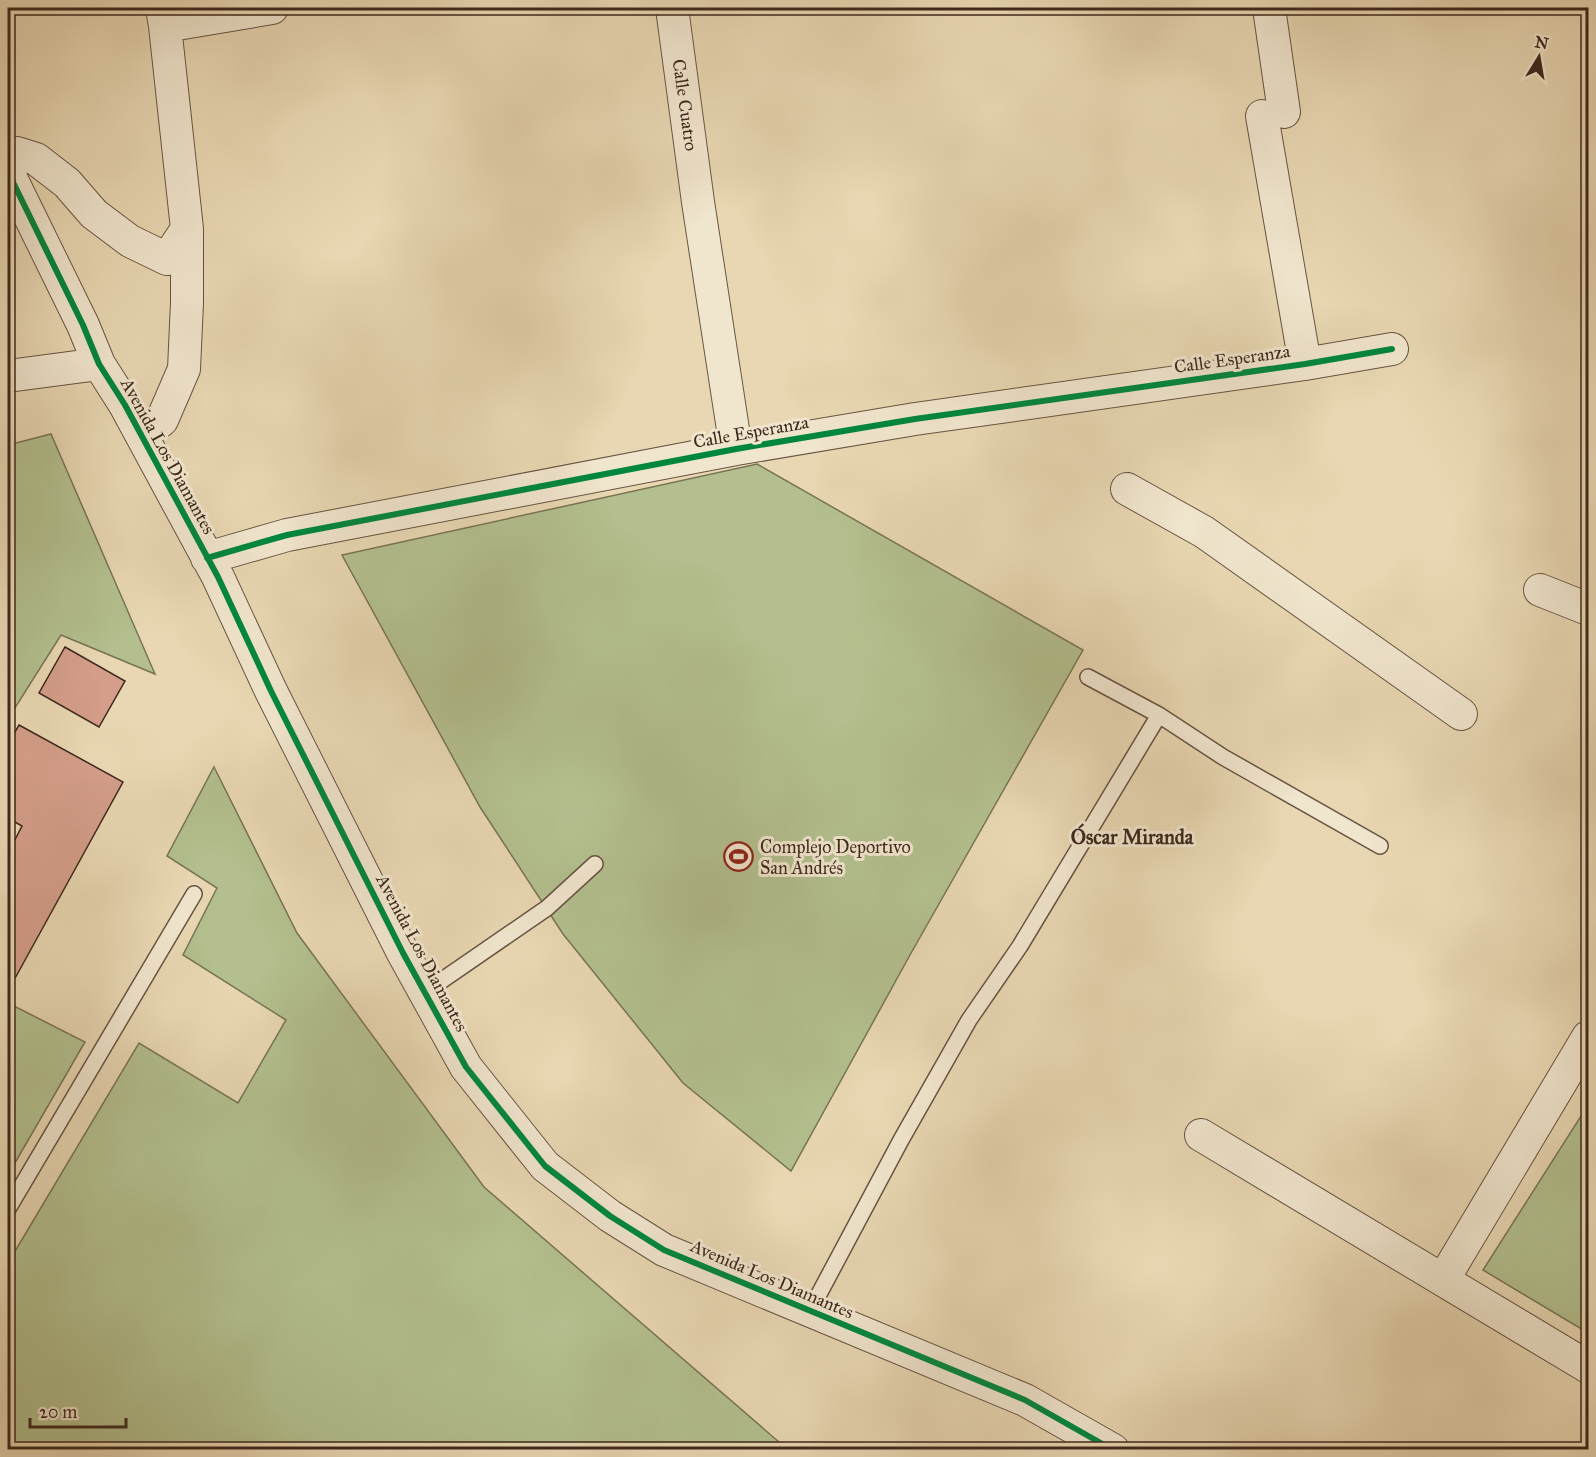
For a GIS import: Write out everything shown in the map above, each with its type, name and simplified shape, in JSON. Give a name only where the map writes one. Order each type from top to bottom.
[{"type":"street","points":[[142,436],[162,420],[184,369],[187,229],[163,17],[272,8]]},
{"type":"street","name":"Calle Cuatro","points":[[672,8],[698,202],[736,449]]},
{"type":"street","points":[[1269,8],[1273,114],[1305,364]]},
{"type":"street","points":[[8,153],[17,153],[36,159],[67,183],[103,221],[130,241],[167,259],[187,229]]},
{"type":"street","name":"Avenida Los Diamantes","points":[[8,172],[83,325],[99,364],[125,405],[207,558],[403,953],[466,1067],[545,1166],[610,1216],[664,1250],[1025,1400],[1113,1449]]},
{"type":"street","name":"Calle Esperanza","points":[[207,558],[287,535],[736,449],[915,419],[1392,350]]},
{"type":"street","points":[[8,376],[99,364]]},
{"type":"street","points":[[1127,489],[1204,532],[1461,714]]},
{"type":"street","points":[[1540,590],[1588,609]]},
{"type":"street","points":[[1443,1280],[1588,1037]]},
{"type":"street","points":[[1201,1135],[1588,1367]]},
{"type":"lane","points":[[1088,677],[1159,715],[1223,757],[1380,846]]},
{"type":"lane","points":[[810,1311],[901,1140],[969,1020],[1020,946],[1159,715]]},
{"type":"lane","points":[[425,992],[547,908],[595,864]]},
{"type":"lane","points":[[8,1209],[194,894]]},
{"type":"green space","points":[[51,434],[155,674],[61,635],[8,719],[8,445]]},
{"type":"green space","name":"Complejo Deportivo San Andrés","points":[[757,464],[1083,650],[791,1171],[683,1083],[563,934],[480,807],[342,555]]},
{"type":"green space","points":[[214,767],[297,933],[484,1187],[787,1449],[8,1449],[8,1263],[139,1043],[238,1103],[286,1020],[183,955],[217,888],[167,856]]},
{"type":"green space","points":[[8,1003],[85,1042],[8,1175]]},
{"type":"green space","points":[[1588,1105],[1588,1333],[1483,1270]]},
{"type":"building","points":[[65,647],[125,681],[99,727],[39,693]]},
{"type":"building","points":[[19,725],[123,782],[8,991],[8,853],[22,826],[8,818],[8,744]]},
{"type":"cycle path","points":[[8,172],[83,325],[99,364],[125,405],[218,577],[271,691],[403,953],[466,1067],[545,1166],[610,1216],[664,1250],[1025,1400],[1113,1450]]},
{"type":"cycle path","points":[[207,558],[287,535],[736,449],[915,419],[1305,364],[1392,349]]},
{"type":"place","name":"Complejo Deportivo San Andrés","points":[[739,857]]},
{"type":"district","name":"Óscar Miranda","points":[[1132,837]]}]
